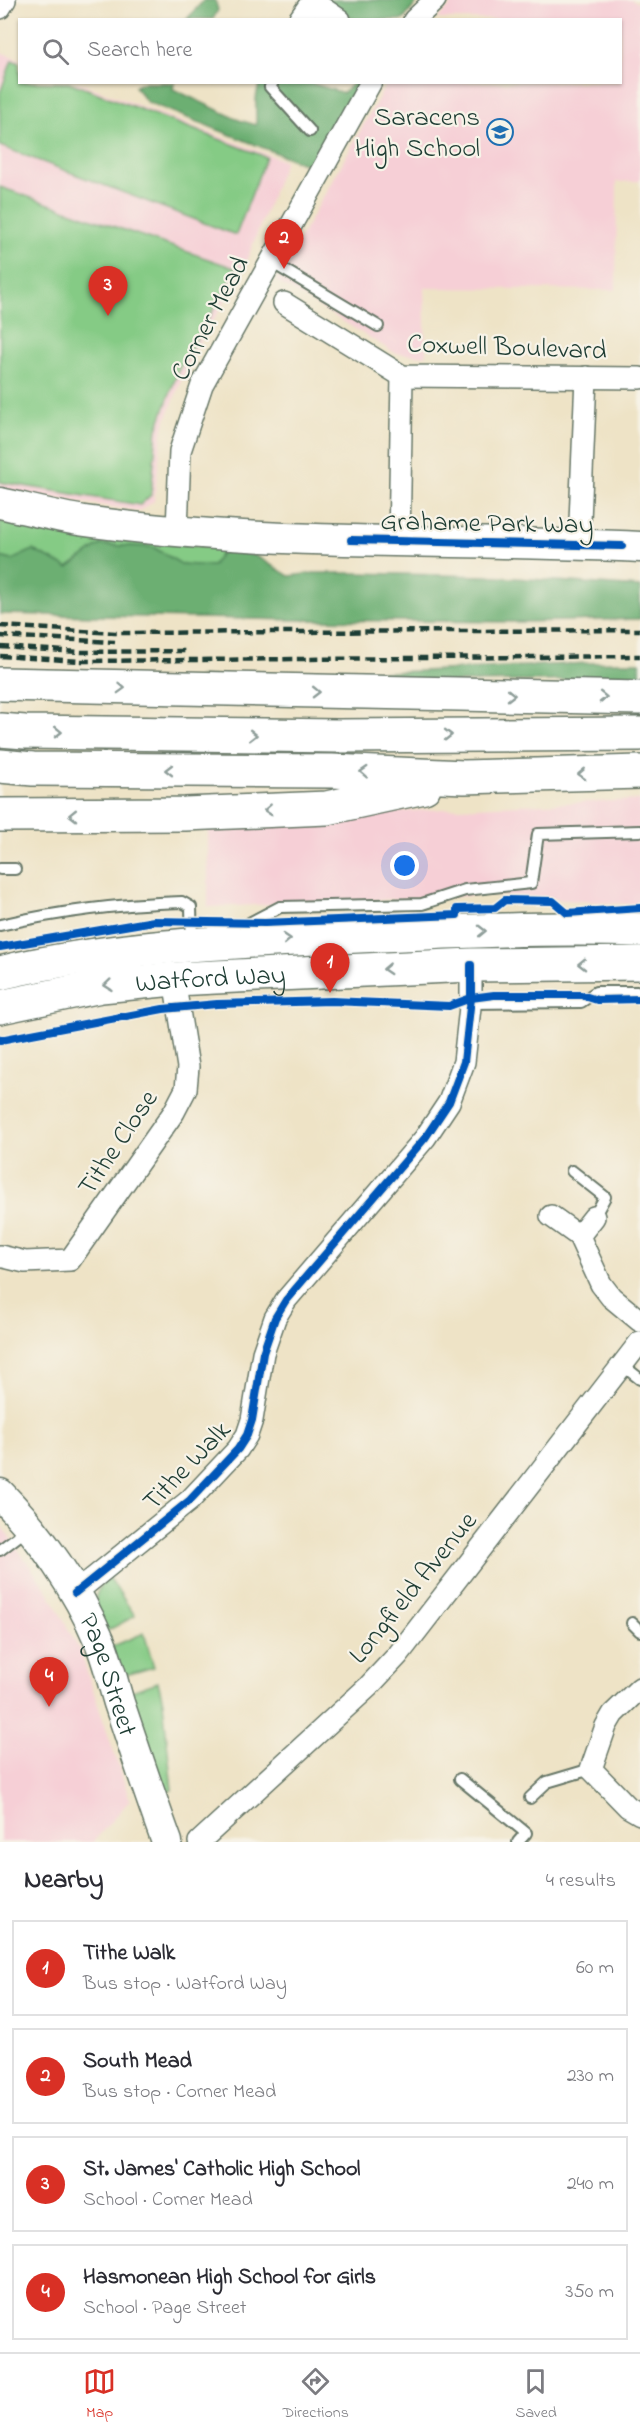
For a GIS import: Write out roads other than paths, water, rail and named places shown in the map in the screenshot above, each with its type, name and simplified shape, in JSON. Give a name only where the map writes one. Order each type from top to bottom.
[{"type":"highway","points":[[0,684],[640,698]]},
{"type":"highway","points":[[0,730],[337,736],[640,734]]},
{"type":"highway","points":[[0,766],[332,771],[464,777],[640,772]]},
{"type":"highway","points":[[0,815],[185,814],[327,808],[464,777]]},
{"type":"highway","name":"Watford Way","points":[[0,973],[37,964],[202,943],[458,931],[636,929]]},
{"type":"highway","name":"Watford Way","points":[[0,1007],[101,986],[174,979],[471,965],[640,963]]},
{"type":"street","points":[[0,8],[6,0]]},
{"type":"street","points":[[300,18],[312,0],[337,18]]},
{"type":"street","points":[[416,18],[435,0]]},
{"type":"street","name":"Corner Mead","points":[[177,531],[180,451],[202,385],[370,84]]},
{"type":"street","name":"Coxwell Boulevard","points":[[284,303],[402,376],[640,378]]},
{"type":"street","points":[[399,543],[402,376]]},
{"type":"street","points":[[579,545],[586,377]]},
{"type":"street","name":"Grahame Park Way","points":[[0,503],[83,521],[177,531],[399,543],[640,547]]},
{"type":"street","name":"Tithe Walk","points":[[75,1593],[189,1500],[247,1436],[252,1420],[263,1353],[275,1318],[298,1285],[425,1138],[448,1102],[464,1062],[471,965]]},
{"type":"street","name":"Tithe Close","points":[[0,1256],[25,1262],[70,1260],[174,1112],[186,1089],[188,1067],[174,979]]},
{"type":"street","points":[[551,1216],[579,1236],[601,1284],[611,1297],[640,1321]]},
{"type":"street","points":[[579,1236],[594,1217]]},
{"type":"street","name":"Longfield Avenue","points":[[199,1842],[360,1695],[398,1655],[640,1342]]},
{"type":"street","name":"Page Street","points":[[0,1494],[30,1528],[75,1593],[100,1643],[167,1842]]},
{"type":"street","points":[[640,1688],[613,1714],[606,1726],[591,1769],[628,1807],[640,1814]]},
{"type":"lane","points":[[272,84],[270,87],[310,131]]},
{"type":"lane","points":[[271,262],[378,326]]},
{"type":"lane","points":[[0,925],[51,913],[114,905],[182,902],[191,907],[202,943],[280,907],[422,904],[465,890],[531,883],[538,834],[640,831]]},
{"type":"lane","points":[[0,869],[15,868]]},
{"type":"lane","points":[[470,1003],[581,1002],[596,992],[640,992]]},
{"type":"lane","points":[[572,1171],[605,1197],[594,1217]]},
{"type":"lane","points":[[622,1365],[640,1379]]},
{"type":"lane","points":[[0,1550],[30,1528]]},
{"type":"lane","points":[[530,1798],[547,1782],[591,1769]]},
{"type":"lane","points":[[460,1779],[526,1833],[518,1842]]},
{"type":"railway","points":[[0,626],[115,633],[640,630]]},
{"type":"railway","points":[[0,636],[115,642]]},
{"type":"railway","points":[[0,647],[81,652],[186,651]]},
{"type":"railway","points":[[0,656],[81,661],[640,656]]},
{"type":"place","name":"Saracens High School","points":[[500,132]]},
{"type":"place","name":"South Mead","points":[[284,269]]},
{"type":"place","name":"St. James' Catholic High School","points":[[108,316]]},
{"type":"place","name":"Tithe Walk","points":[[330,993]]},
{"type":"place","name":"Hasmonean High School for Girls","points":[[49,1707]]}]
